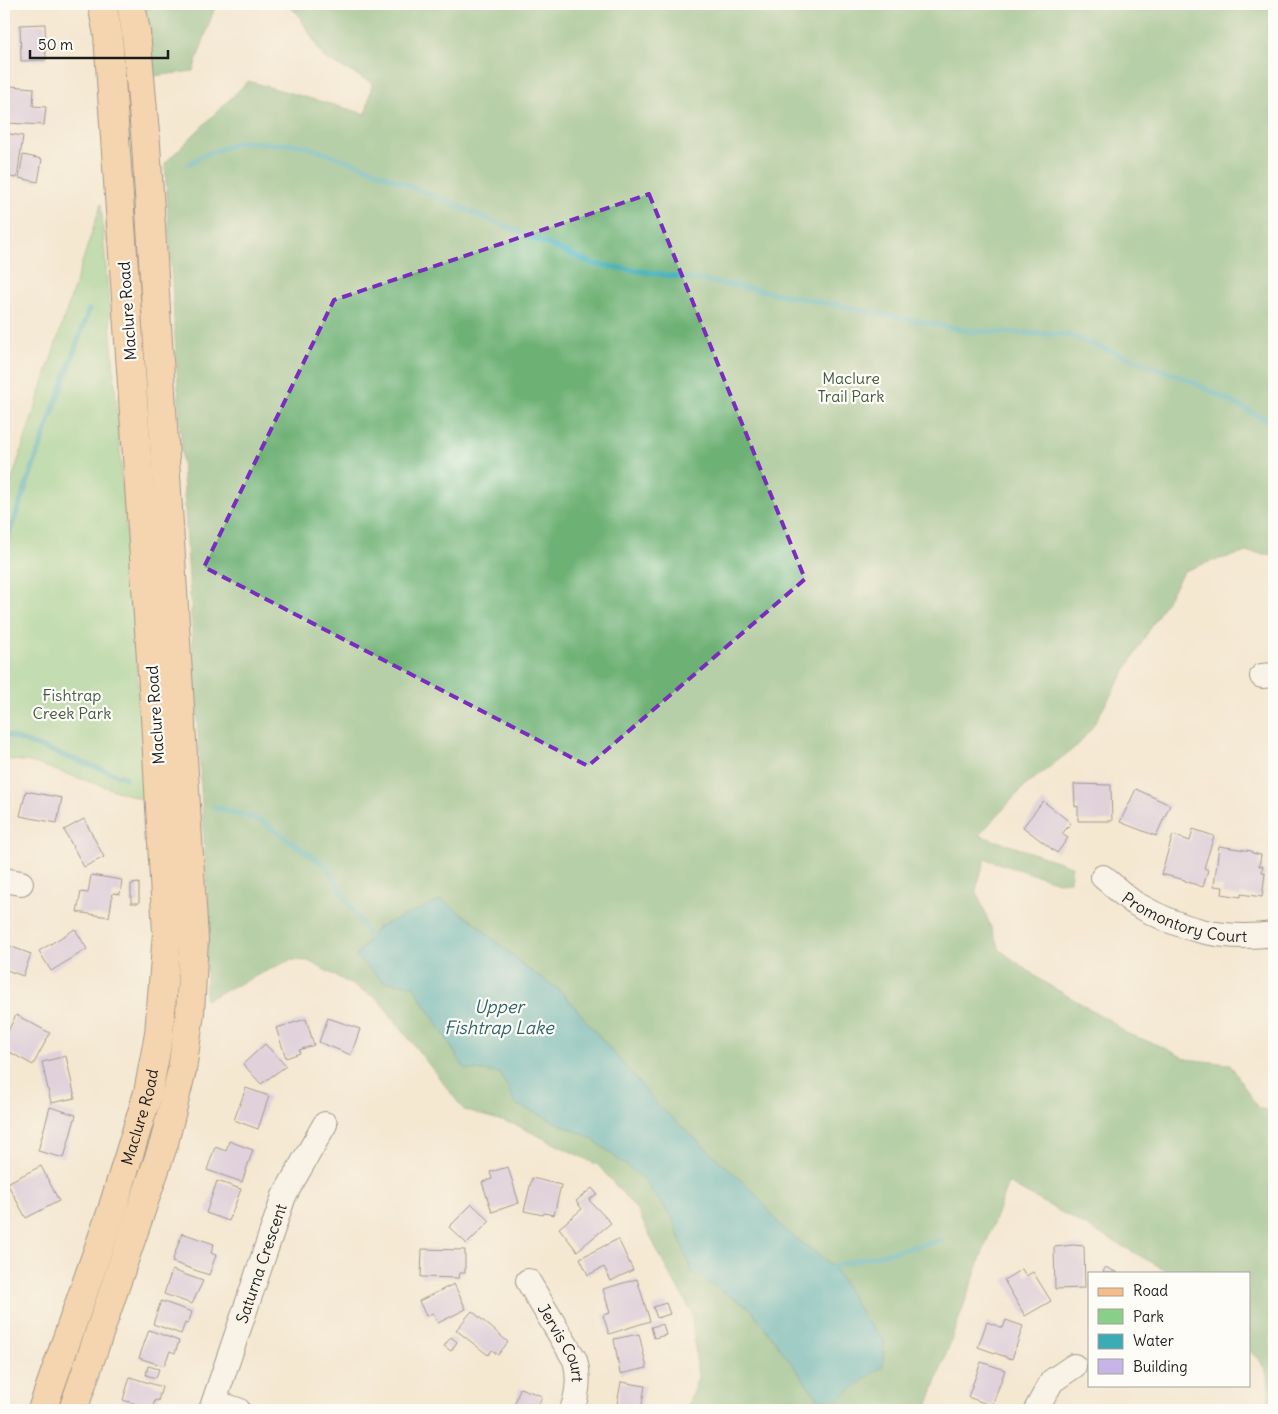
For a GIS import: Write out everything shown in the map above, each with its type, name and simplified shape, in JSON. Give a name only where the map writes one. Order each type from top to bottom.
[{"type":"main road","name":"Maclure Road","points":[[42,1410],[112,1210],[148,1093],[160,1034],[167,933],[155,717],[115,128],[108,35],[102,4]]},
{"type":"main road","name":"Maclure Road","points":[[73,1410],[164,1143],[182,1070],[190,1013],[194,939],[146,154],[136,32],[131,4]]},
{"type":"street","name":"Promontory Court","points":[[1103,877],[1136,904],[1210,934],[1240,937],[1274,934]]},
{"type":"street","name":"Saturna Crescent","points":[[212,1406],[284,1196],[325,1124]]},
{"type":"street","name":"Jervis Court","points":[[528,1281],[575,1360],[578,1370],[578,1391],[572,1410]]},
{"type":"street","points":[[1036,1410],[1052,1382],[1074,1366]]},
{"type":"street","points":[[212,1406],[238,1410]]},
{"type":"highlighted area","points":[[649,194],[805,579],[588,766],[204,567],[334,300]]},
{"type":"green space","points":[[146,4],[216,4],[193,71],[154,76]]},
{"type":"green space","name":"Maclure Trail Park","points":[[286,4],[558,4],[575,9],[577,4],[1274,4],[1274,555],[1248,552],[1212,561],[1184,571],[1091,729],[1078,745],[1025,786],[979,835],[1072,866],[1070,881],[1058,882],[985,859],[976,890],[1000,950],[1042,981],[1111,1021],[1126,1033],[1163,1047],[1186,1059],[1230,1064],[1258,1108],[1274,1112],[1274,1410],[1266,1410],[1269,1393],[1268,1377],[1261,1363],[1250,1352],[1250,1272],[1169,1272],[1008,1183],[926,1410],[686,1410],[698,1377],[691,1311],[666,1268],[637,1210],[598,1165],[516,1125],[464,1110],[378,999],[308,961],[290,960],[205,1000],[208,910],[165,163],[248,81],[366,114],[372,83],[324,58],[298,14]],"holes":[[[442,901],[475,923],[528,969],[561,991],[658,1105],[754,1192],[781,1227],[833,1266],[864,1318],[884,1340],[819,1400],[750,1308],[692,1273],[673,1219],[643,1179],[591,1138],[516,1104],[500,1073],[465,1069],[413,985],[384,982],[356,956],[378,927]]]},
{"type":"green space","name":"Fishtrap Creek Park","points":[[101,204],[147,801],[31,762],[4,759],[4,504]]},
{"type":"water","name":"Upper Fishtrap Lake","points":[[442,900],[475,923],[528,969],[561,991],[658,1105],[754,1192],[781,1227],[833,1266],[864,1318],[884,1340],[883,1366],[838,1399],[819,1400],[750,1308],[692,1273],[673,1219],[643,1179],[591,1138],[516,1104],[500,1073],[465,1069],[413,985],[384,982],[356,957],[378,927]]},
{"type":"building","points":[[45,24],[46,60],[21,61],[20,25]]},
{"type":"building","points":[[10,86],[34,88],[33,106],[46,107],[44,125],[6,123]]},
{"type":"building","points":[[4,133],[23,136],[17,178],[4,176]]},
{"type":"building","points":[[23,155],[42,159],[38,182],[19,178]]},
{"type":"building","points":[[4,186],[9,187],[5,206],[4,206]]},
{"type":"building","points":[[1074,784],[1111,785],[1112,821],[1078,821],[1078,806],[1075,807]]},
{"type":"building","points":[[1136,789],[1170,805],[1156,836],[1120,822]]},
{"type":"building","points":[[26,791],[62,798],[57,823],[20,816]]},
{"type":"building","points":[[4,797],[10,798],[5,823],[4,823]]},
{"type":"building","points":[[1043,801],[1071,823],[1062,834],[1068,838],[1057,853],[1023,827]]},
{"type":"building","points":[[84,819],[104,857],[84,867],[64,830]]},
{"type":"building","points":[[1193,829],[1214,836],[1204,868],[1208,870],[1203,887],[1161,874],[1173,835],[1190,841]]},
{"type":"building","points":[[1274,842],[1274,859],[1269,844]]},
{"type":"building","points":[[1219,846],[1252,851],[1252,853],[1261,855],[1259,866],[1263,866],[1262,872],[1265,873],[1262,897],[1241,894],[1241,897],[1222,894],[1223,887],[1214,886]]},
{"type":"building","points":[[91,875],[122,880],[120,894],[113,893],[109,917],[77,912],[81,892],[88,893]]},
{"type":"building","points":[[139,883],[139,903],[131,903],[131,884]]},
{"type":"building","points":[[75,929],[87,949],[51,971],[39,951]]},
{"type":"building","points":[[4,944],[31,954],[23,976],[4,969]]},
{"type":"building","points":[[16,1015],[50,1033],[33,1065],[4,1049],[4,1039]]},
{"type":"building","points":[[328,1018],[360,1029],[351,1055],[319,1042]]},
{"type":"building","points":[[306,1019],[314,1045],[299,1050],[300,1053],[286,1058],[276,1028]]},
{"type":"building","points":[[265,1044],[286,1066],[261,1084],[243,1064]]},
{"type":"building","points":[[66,1056],[75,1098],[51,1103],[42,1062]]},
{"type":"building","points":[[246,1088],[269,1096],[258,1129],[234,1120]]},
{"type":"building","points":[[50,1107],[76,1115],[64,1158],[38,1151]]},
{"type":"building","points":[[229,1141],[253,1150],[242,1182],[207,1170],[215,1147],[226,1151]]},
{"type":"building","points":[[41,1166],[59,1201],[26,1218],[7,1183]]},
{"type":"building","points":[[508,1167],[519,1203],[492,1212],[482,1182],[492,1179],[490,1172]]},
{"type":"building","points":[[532,1178],[561,1185],[554,1215],[524,1211]]},
{"type":"building","points":[[217,1181],[241,1189],[229,1221],[206,1213]]},
{"type":"building","points":[[592,1188],[597,1194],[589,1200],[611,1223],[577,1251],[559,1228],[582,1209],[576,1201]]},
{"type":"building","points":[[472,1204],[490,1221],[467,1244],[449,1227]]},
{"type":"building","points":[[182,1233],[214,1244],[211,1253],[216,1255],[209,1275],[172,1262]]},
{"type":"building","points":[[618,1239],[633,1270],[611,1281],[604,1267],[588,1275],[580,1258]]},
{"type":"building","points":[[1084,1246],[1085,1288],[1055,1289],[1054,1247]]},
{"type":"building","points":[[422,1249],[465,1250],[465,1273],[460,1273],[459,1278],[421,1277]]},
{"type":"building","points":[[1105,1267],[1116,1272],[1103,1272]]},
{"type":"building","points":[[1022,1269],[1026,1276],[1033,1272],[1051,1301],[1025,1316],[1004,1280]]},
{"type":"building","points":[[172,1270],[203,1281],[192,1304],[164,1294]]},
{"type":"building","points":[[637,1279],[650,1321],[609,1334],[603,1315],[610,1313],[603,1289]]},
{"type":"building","points":[[454,1284],[466,1309],[438,1323],[433,1313],[426,1316],[419,1301]]},
{"type":"building","points":[[161,1301],[192,1312],[188,1324],[185,1323],[181,1334],[153,1324]]},
{"type":"building","points":[[666,1303],[670,1314],[657,1318],[653,1307]]},
{"type":"building","points":[[472,1311],[508,1342],[498,1355],[492,1350],[488,1355],[456,1330]]},
{"type":"building","points":[[1006,1320],[1023,1326],[1012,1359],[978,1347],[987,1322],[1003,1328]]},
{"type":"building","points":[[663,1324],[666,1335],[654,1338],[651,1327]]},
{"type":"building","points":[[149,1330],[179,1341],[175,1353],[170,1351],[164,1366],[139,1358]]},
{"type":"building","points":[[639,1334],[647,1368],[620,1374],[614,1339]]},
{"type":"building","points":[[451,1337],[457,1342],[451,1351],[444,1346]]},
{"type":"building","points":[[981,1362],[1005,1370],[992,1406],[968,1397]]},
{"type":"building","points":[[148,1366],[159,1369],[156,1378],[146,1375]]},
{"type":"building","points":[[130,1377],[162,1387],[158,1401],[155,1400],[152,1409],[123,1400]]},
{"type":"building","points":[[621,1382],[645,1386],[641,1410],[616,1410]]},
{"type":"building","points":[[520,1388],[542,1396],[537,1410],[513,1410]]},
{"type":"waterway","points":[[190,164],[202,156],[239,142],[301,145],[363,166],[594,264],[743,287],[969,331],[1068,335],[1189,380],[1274,424]]},
{"type":"waterway","points":[[4,548],[89,310]]},
{"type":"waterway","points":[[4,734],[126,778]]},
{"type":"waterway","points":[[214,807],[258,819],[325,865],[371,939],[377,942]]},
{"type":"waterway","points":[[828,1270],[833,1266],[941,1240]]}]
